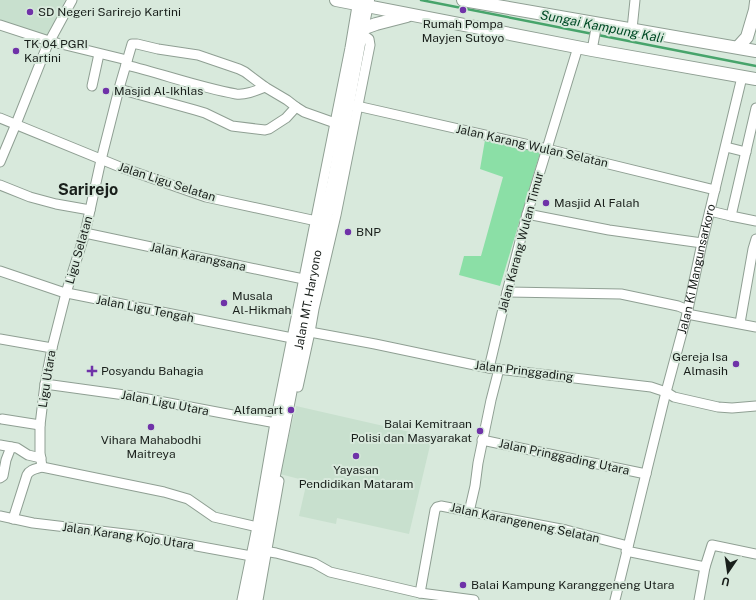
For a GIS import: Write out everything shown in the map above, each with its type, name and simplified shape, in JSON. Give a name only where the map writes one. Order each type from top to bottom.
[{"type":"main road","points":[[336,0],[363,3],[410,15],[578,47],[595,36],[632,29],[756,51]]},
{"type":"main road","points":[[463,0],[742,77],[756,79]]},
{"type":"main road","name":"Jalan MT. Haryono","points":[[249,600],[259,571],[258,554],[260,528],[276,480],[274,450],[282,430],[301,335],[310,308],[308,279],[324,200],[335,173],[339,124],[353,105],[363,3]]},
{"type":"main road","points":[[738,48],[747,37],[756,8]]},
{"type":"main road","points":[[361,31],[376,24],[410,15]]},
{"type":"street","points":[[0,162],[9,121],[49,41],[72,0]]},
{"type":"street","points":[[632,29],[635,0]]},
{"type":"street","points":[[0,25],[49,41],[126,62],[178,80],[236,94],[249,93],[265,87],[304,112],[339,124],[350,48],[363,3]]},
{"type":"street","name":"Ligu Selatan","points":[[66,293],[85,233],[101,160],[132,44],[198,56],[230,66],[245,72],[265,87]]},
{"type":"street","name":"Jalan Karang Wulan Timur","points":[[489,368],[527,214],[578,47]]},
{"type":"street","points":[[92,86],[99,54]]},
{"type":"street","name":"Jalan Ki Mangunsarkoro","points":[[615,600],[646,474],[670,395],[690,313],[702,243],[742,77]]},
{"type":"street","points":[[119,90],[205,113],[232,126],[261,130],[269,129],[286,118],[296,107]]},
{"type":"street","points":[[310,308],[334,222],[353,105]]},
{"type":"street","name":"Jalan Karang Wulan Selatan","points":[[353,105],[547,149],[715,190]]},
{"type":"street","points":[[731,216],[756,108]]},
{"type":"street","name":"Jalan Ligu Selatan","points":[[9,121],[101,160],[206,197],[320,222]]},
{"type":"street","points":[[726,147],[746,152]]},
{"type":"street","points":[[0,185],[30,197],[56,204],[90,210]]},
{"type":"street","points":[[710,211],[756,221]]},
{"type":"street","points":[[527,214],[609,230],[702,243]]},
{"type":"street","name":"Jalan Karangsana","points":[[85,233],[308,279]]},
{"type":"street","points":[[740,323],[756,239]]},
{"type":"street","name":"Jalan Ligu Tengah","points":[[0,271],[66,293],[301,335]]},
{"type":"street","points":[[301,335],[308,279]]},
{"type":"street","points":[[507,292],[621,294],[678,306],[690,313],[706,317],[756,327]]},
{"type":"street","name":"Ligu Utara","points":[[41,463],[40,425],[45,384],[52,348],[66,293]]},
{"type":"street","name":"Jalan Pringgading","points":[[301,335],[375,344],[489,368],[652,387],[670,395],[725,408],[756,406]]},
{"type":"street","points":[[0,339],[10,342],[52,348]]},
{"type":"street","name":"Jalan Pringgading Utara","points":[[469,512],[482,440],[499,369]]},
{"type":"street","name":"Jalan Ligu Utara","points":[[45,384],[132,396],[282,430]]},
{"type":"street","points":[[2,419],[40,425]]},
{"type":"street","name":"Jalan Pringgading Utara","points":[[482,440],[646,474]]},
{"type":"street","points":[[0,445],[18,448],[41,463],[188,499],[214,517],[260,528],[274,450]]},
{"type":"street","points":[[0,478],[3,476],[6,460],[11,447]]},
{"type":"street","points":[[13,519],[27,475],[41,463]]},
{"type":"street","points":[[242,600],[258,554],[276,480]]},
{"type":"street","name":"Jalan Karangeneng Selatan","points":[[420,593],[436,508],[439,506],[566,530],[627,549],[638,554],[706,567]]},
{"type":"street","name":"Jalan Karang Kojo Utara","points":[[0,516],[33,523],[142,536],[314,563],[330,572],[420,593],[474,600]]},
{"type":"street","points":[[699,600],[712,545],[756,554]]},
{"type":"street","points":[[258,600],[259,571]]},
{"type":"shaded area","name":"SD Negeri Sarirejo Kartini","points":[[0,0],[65,0],[47,39],[0,23]]},
{"type":"shaded area","name":"Yayasan Pendidikan Mataram","points":[[296,406],[432,437],[409,534],[337,518],[336,524],[299,516],[307,481],[280,474]]},
{"type":"green space","points":[[485,140],[540,153],[500,286],[459,275],[464,256],[481,256],[503,177],[480,169]]},
{"type":"waterway","name":"Sungai Kampung Kali","points":[[421,0],[593,34]]},
{"type":"waterway","name":"Sungai Kampung Kali","points":[[598,35],[756,66]]},
{"type":"place","name":"Rumah Pompa Mayjen Sutoyo","points":[[463,10]]},
{"type":"place","name":"SD Negeri Sarirejo Kartini","points":[[30,12]]},
{"type":"place","name":"TK 04 PGRI Kartini","points":[[16,51]]},
{"type":"place","name":"Masjid Al-Ikhlas","points":[[106,91]]},
{"type":"place","name":"Masjid Al Falah","points":[[546,203]]},
{"type":"place","name":"BNP","points":[[348,232]]},
{"type":"place","name":"Musala Al-Hikmah","points":[[224,303]]},
{"type":"place","name":"Gereja Isa Almasih","points":[[736,364]]},
{"type":"place","name":"Posyandu Bahagia","points":[[92,371]]},
{"type":"place","name":"Alfamart","points":[[291,410]]},
{"type":"place","name":"Vihara Mahabodhi Maitreya","points":[[151,427]]},
{"type":"place","name":"Balai Kemitraan Polisi dan Masyarakat","points":[[480,431]]},
{"type":"place","name":"Yayasan Pendidikan Mataram","points":[[356,456]]},
{"type":"place","name":"Balai Kampung Karanggeneng Utara","points":[[463,585]]},
{"type":"district","name":"Sarirejo","points":[[88,189]]}]
